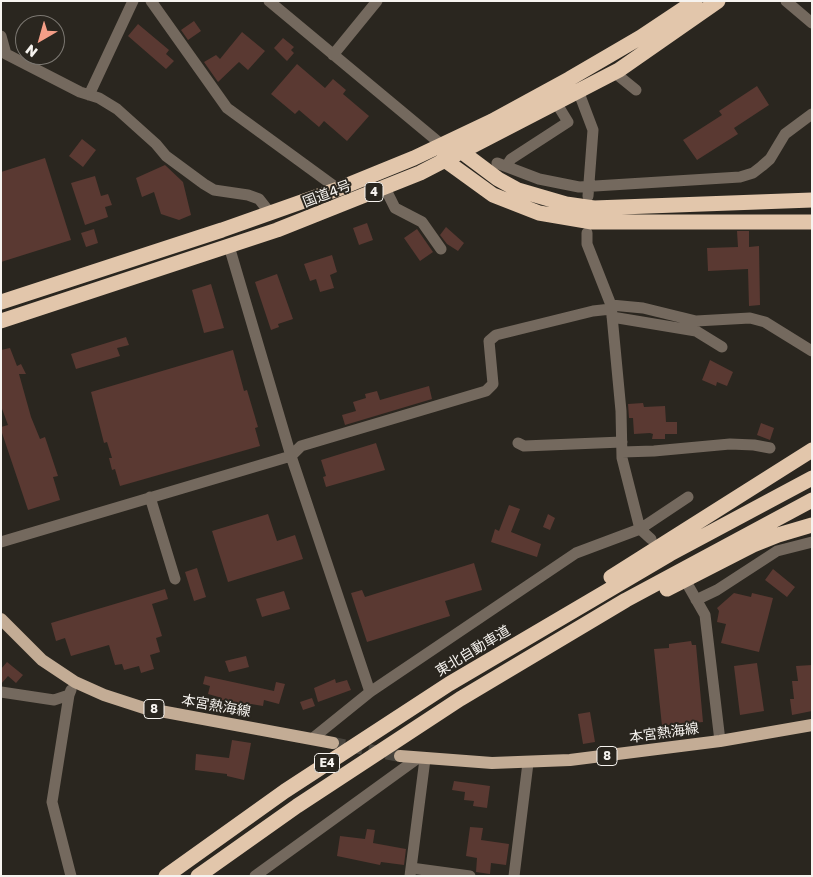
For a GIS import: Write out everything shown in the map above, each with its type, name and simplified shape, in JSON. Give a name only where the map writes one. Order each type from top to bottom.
[{"type":"highway","name":"国道4号","points":[[1,302],[338,189],[442,145],[569,79],[641,37],[695,1]]},
{"type":"highway","name":"国道4号","points":[[1,321],[229,246],[384,188],[446,161],[615,73],[718,1]]},
{"type":"highway","points":[[442,145],[462,152],[477,165],[518,190],[540,198],[594,208],[812,200]]},
{"type":"highway","points":[[442,145],[446,161],[468,179],[511,204],[539,213],[592,222],[812,222]]},
{"type":"highway","points":[[492,658],[574,600],[812,450]]},
{"type":"highway","name":"東北自動車道","points":[[166,876],[285,791],[492,658],[670,554],[812,478]]},
{"type":"highway","name":"E4","points":[[198,876],[321,790],[503,673],[626,600],[812,500]]},
{"type":"highway","points":[[503,673],[593,629],[737,552],[778,535],[812,525]]},
{"type":"main road","name":"本宮熱海線","points":[[1,619],[42,660],[75,682],[104,695],[144,708],[333,743]]},
{"type":"main road","name":"本宮熱海線","points":[[400,756],[492,763],[528,763],[616,755],[812,725]]},
{"type":"street","points":[[89,95],[133,1]]},
{"type":"street","points":[[151,1],[227,108],[338,189]]},
{"type":"street","points":[[269,1],[442,145]]},
{"type":"street","points":[[333,55],[377,1]]},
{"type":"street","points":[[786,1],[812,23]]},
{"type":"street","points":[[1,36],[6,54],[117,109],[156,144],[166,156],[204,184],[214,190],[248,195],[259,199],[270,213]]},
{"type":"street","points":[[615,73],[636,90]]},
{"type":"street","points":[[579,93],[593,130],[589,191]]},
{"type":"street","points":[[557,104],[568,122],[502,164],[539,179],[579,187],[589,191],[740,177],[753,173],[770,159],[785,134],[812,114]]},
{"type":"street","points":[[384,188],[395,208],[422,222],[441,249]]},
{"type":"street","points":[[587,233],[587,244],[611,310],[622,447],[640,528],[651,539]]},
{"type":"street","points":[[229,246],[291,456],[370,692]]},
{"type":"street","points":[[1,542],[291,456],[301,446],[486,391],[493,384],[489,340],[496,335],[593,311],[644,308],[696,321],[750,318],[765,322],[812,351]]},
{"type":"street","points":[[611,310],[696,331],[722,346]]},
{"type":"street","points":[[518,443],[524,446],[622,447],[730,444],[770,448]]},
{"type":"street","points":[[150,497],[175,579]]},
{"type":"street","points":[[313,738],[370,692],[576,553],[640,528],[688,497]]},
{"type":"street","points":[[696,600],[717,590],[777,552],[812,542]]},
{"type":"street","points":[[689,587],[705,615],[713,668],[720,740]]},
{"type":"street","points":[[71,876],[52,802],[69,695],[75,682]]},
{"type":"street","points":[[1,692],[54,700],[69,695]]},
{"type":"street","points":[[422,758],[410,872],[470,876]]},
{"type":"street","points":[[255,876],[422,758]]},
{"type":"street","points":[[514,876],[528,763]]},
{"type":"building","points":[[194,21],[201,31],[188,40],[181,30]]},
{"type":"building","points":[[138,24],[169,50],[166,54],[174,61],[166,69],[128,36]]},
{"type":"building","points":[[242,32],[265,51],[248,70],[239,62],[218,82],[204,62],[216,55],[220,59]]},
{"type":"building","points":[[283,38],[294,47],[291,50],[294,53],[287,61],[274,48]]},
{"type":"building","points":[[297,64],[325,88],[333,79],[346,90],[343,94],[369,116],[347,141],[324,121],[319,127],[299,110],[295,114],[271,94]]},
{"type":"building","points":[[757,86],[769,105],[734,128],[738,134],[697,160],[683,140],[722,115],[719,111]]},
{"type":"building","points":[[82,139],[96,150],[83,167],[69,156]]},
{"type":"building","points":[[45,158],[71,240],[1,262],[1,172]]},
{"type":"building","points":[[165,165],[183,182],[191,215],[179,220],[161,214],[154,192],[142,197],[136,178]]},
{"type":"building","points":[[95,176],[101,196],[108,194],[112,205],[105,207],[108,217],[85,225],[71,183]]},
{"type":"building","points":[[367,223],[373,240],[359,245],[353,228]]},
{"type":"building","points":[[446,227],[464,243],[458,251],[447,244],[440,235]]},
{"type":"building","points":[[94,229],[98,243],[86,247],[81,233]]},
{"type":"building","points":[[417,229],[433,252],[420,261],[404,238]]},
{"type":"building","points":[[737,231],[749,231],[749,247],[759,246],[760,305],[749,306],[748,269],[708,271],[707,248],[738,247]]},
{"type":"building","points":[[332,255],[337,272],[330,275],[334,288],[320,292],[316,279],[310,281],[304,264]]},
{"type":"building","points":[[277,274],[293,319],[278,324],[279,327],[271,330],[255,282]]},
{"type":"building","points":[[211,284],[224,328],[204,333],[192,290]]},
{"type":"building","points":[[126,337],[129,345],[117,348],[120,356],[76,369],[71,354]]},
{"type":"building","points":[[10,348],[17,366],[21,364],[26,374],[19,374],[31,417],[40,439],[45,437],[58,476],[53,477],[60,500],[28,510],[1,430],[1,427],[8,425],[1,406],[1,350]]},
{"type":"building","points":[[233,350],[244,391],[247,390],[258,427],[255,428],[260,446],[120,486],[115,469],[112,470],[109,458],[112,458],[107,442],[104,443],[91,392]]},
{"type":"building","points":[[710,360],[733,372],[727,386],[717,382],[716,386],[702,380]]},
{"type":"building","points":[[429,386],[432,399],[345,425],[342,415],[356,411],[353,402],[366,398],[365,394],[377,391],[380,400]]},
{"type":"building","points":[[643,403],[644,407],[665,406],[666,422],[677,422],[677,434],[665,434],[665,439],[652,439],[653,434],[650,433],[634,434],[633,418],[629,418],[628,404]]},
{"type":"building","points":[[761,423],[774,428],[770,440],[757,435]]},
{"type":"building","points":[[376,443],[385,470],[326,487],[323,477],[326,476],[321,460]]},
{"type":"building","points":[[509,505],[520,509],[511,532],[541,544],[537,557],[491,542],[495,529],[499,531]]},
{"type":"building","points":[[268,514],[277,541],[295,535],[303,559],[228,582],[212,531]]},
{"type":"building","points":[[548,514],[555,518],[550,530],[543,527]]},
{"type":"building","points":[[474,563],[482,590],[445,601],[450,616],[367,642],[351,593],[362,590],[365,597]]},
{"type":"building","points":[[197,568],[206,597],[194,601],[185,572]]},
{"type":"building","points":[[773,569],[795,587],[787,597],[765,580]]},
{"type":"building","points":[[165,589],[168,599],[152,604],[162,636],[156,638],[160,652],[150,655],[154,669],[141,673],[139,666],[124,670],[122,664],[115,665],[109,645],[71,656],[65,638],[56,641],[51,623]]},
{"type":"building","points":[[284,591],[290,609],[262,617],[256,599]]},
{"type":"building","points":[[734,593],[751,597],[752,593],[773,598],[759,652],[721,643],[726,624],[717,622],[719,611],[717,608]]},
{"type":"building","points":[[691,641],[692,645],[696,645],[703,722],[662,726],[654,649],[669,648],[669,644]]},
{"type":"building","points":[[246,656],[249,667],[229,672],[225,661]]},
{"type":"building","points":[[7,662],[23,675],[16,683],[8,676],[1,684],[1,669]]},
{"type":"building","points":[[757,663],[764,711],[740,715],[734,666]]},
{"type":"building","points":[[812,665],[812,711],[792,715],[790,699],[794,699],[792,681],[798,681],[796,666]]},
{"type":"building","points":[[205,676],[274,691],[276,682],[285,684],[279,704],[264,700],[263,706],[251,704],[251,706],[221,700],[222,698],[208,694],[210,686],[203,684]]},
{"type":"building","points":[[335,679],[336,683],[347,680],[351,690],[318,702],[314,688]]},
{"type":"building","points":[[312,698],[315,706],[303,710],[300,702]]},
{"type":"building","points":[[590,712],[595,742],[583,744],[578,714]]},
{"type":"building","points":[[232,740],[251,743],[244,780],[227,776],[227,774],[195,770],[196,754],[229,758]]},
{"type":"building","points":[[454,781],[490,786],[487,808],[473,806],[474,801],[464,800],[465,792],[452,790]]},
{"type":"building","points":[[470,827],[483,828],[481,840],[509,844],[506,865],[491,863],[490,874],[476,872],[477,858],[466,856]]},
{"type":"building","points":[[367,829],[375,830],[373,843],[406,849],[404,865],[381,862],[380,865],[337,856],[340,836],[365,839]]},
{"type":"tunnel","points":[[333,743],[400,756]]}]
